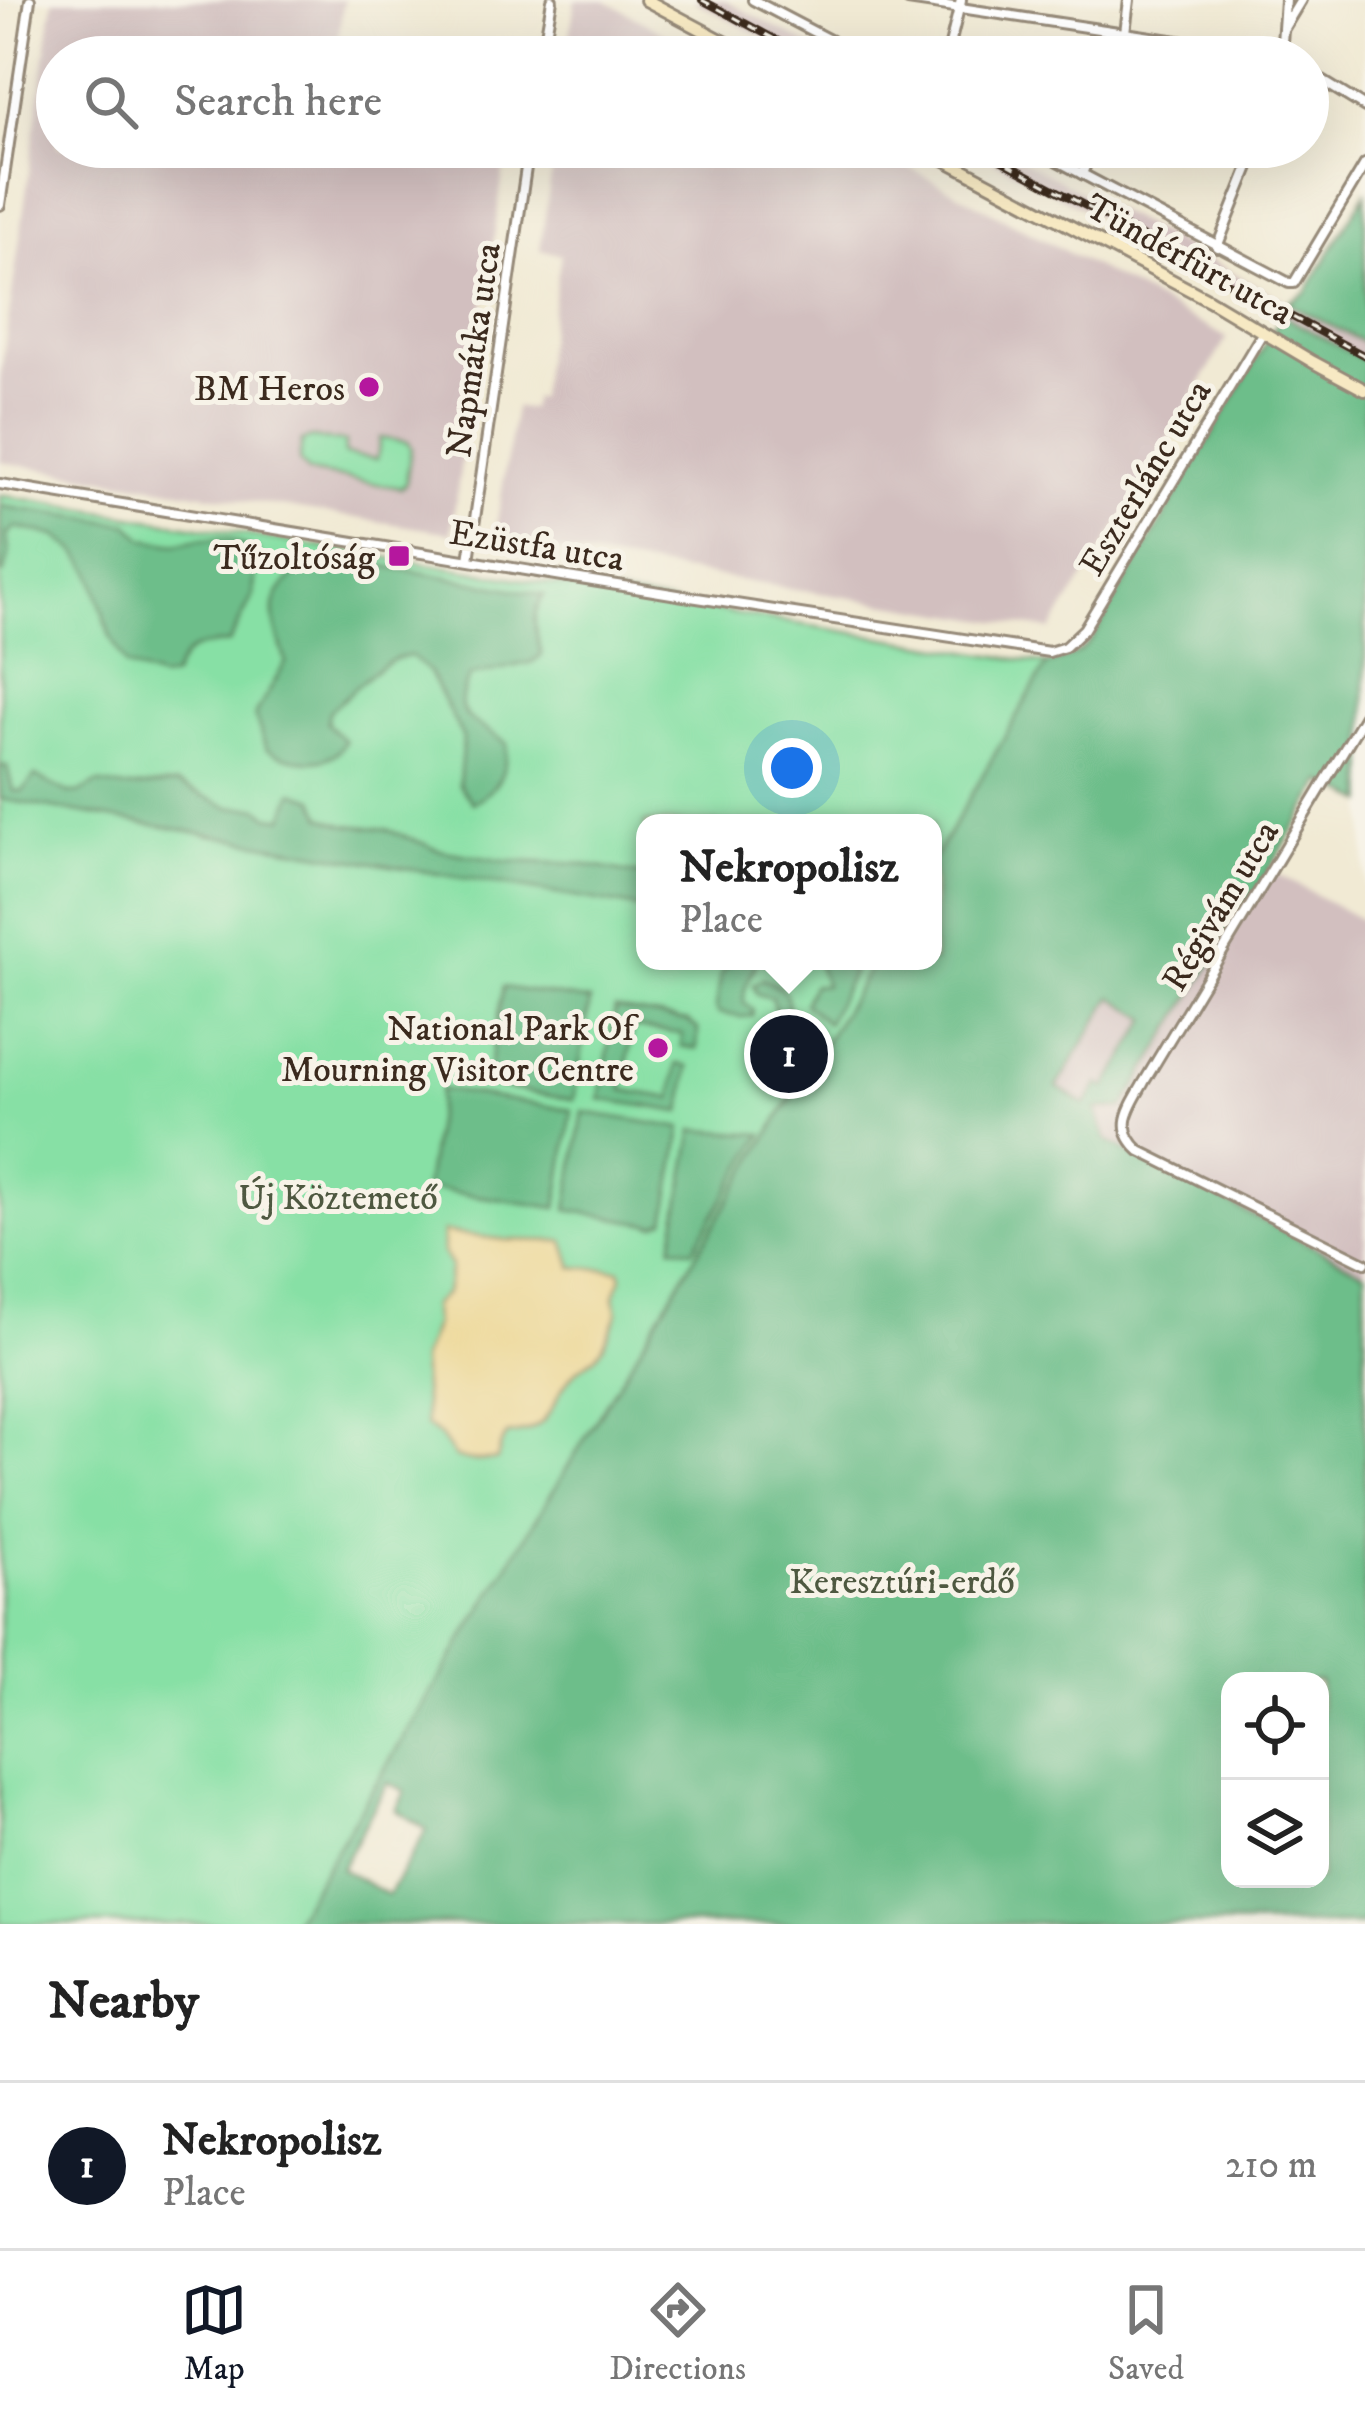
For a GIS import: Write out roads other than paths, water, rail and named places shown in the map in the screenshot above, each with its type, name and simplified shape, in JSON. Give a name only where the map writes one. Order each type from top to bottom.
[{"type":"street","points":[[0,205],[30,0]]},
{"type":"street","points":[[545,36],[551,0]]},
{"type":"street","points":[[646,0],[714,36]]},
{"type":"street","points":[[753,0],[822,36]]},
{"type":"street","points":[[908,0],[961,4],[1152,36]]},
{"type":"street","points":[[1126,36],[1129,0]]},
{"type":"street","points":[[1283,36],[1286,0]]},
{"type":"street","points":[[1283,29],[1301,0]]},
{"type":"street","points":[[953,36],[961,4]]},
{"type":"street","points":[[1329,85],[1365,107]]},
{"type":"street","points":[[1071,168],[1284,282],[1294,283],[1365,164]]},
{"type":"street","name":"Napmátka utca","points":[[469,560],[526,168]]},
{"type":"street","name":"Tündérfürt utca","points":[[960,168],[1365,390]]},
{"type":"street","points":[[1082,174],[1084,168]]},
{"type":"street","points":[[1217,247],[1249,168]]},
{"type":"street","name":"Eszterlánc utca","points":[[1065,646],[1084,628],[1264,331]]},
{"type":"street","name":"Ezüstfa utca","points":[[0,484],[1037,652],[1065,646]]},
{"type":"street","name":"Régivám utca","points":[[1365,715],[1144,1082],[1125,1126],[1140,1151],[1365,1263]]},
{"type":"railway","points":[[702,0],[769,36]]},
{"type":"railway","points":[[1015,168],[1365,356]]},
{"type":"place","name":"BM Heros","points":[[369,387]]},
{"type":"place","name":"Tűzoltóság","points":[[399,556]]},
{"type":"place","name":"National Park Of Mourning Visitor Centre","points":[[658,1048]]},
{"type":"place","name":"Nekropolisz","points":[[789,1054]]},
{"type":"park label","name":"Új Köztemető","points":[[338,1196]]},
{"type":"park label","name":"Keresztúri-erdő","points":[[902,1580]]}]
